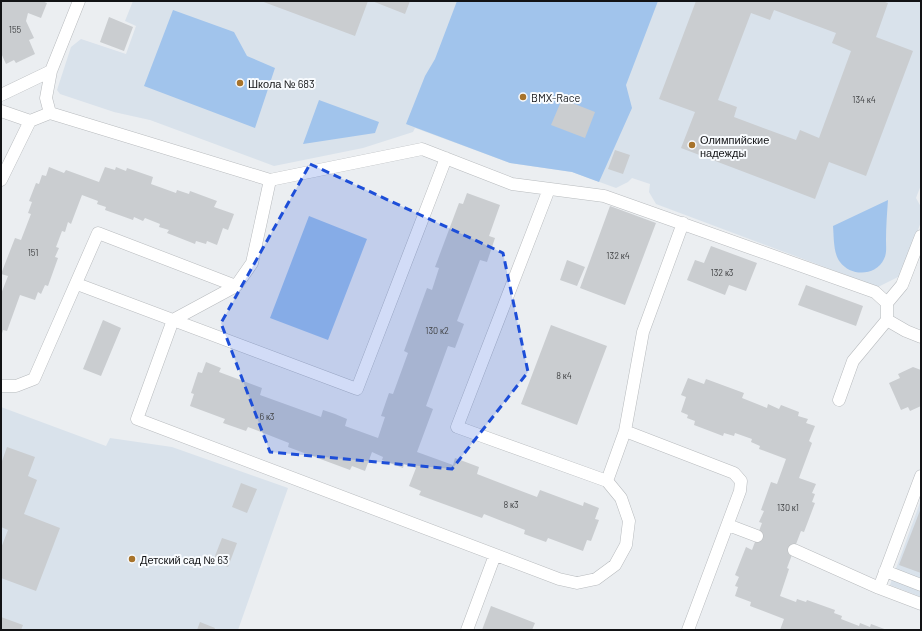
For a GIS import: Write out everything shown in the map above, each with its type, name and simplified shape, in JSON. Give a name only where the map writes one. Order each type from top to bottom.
[{"type":"lane","points":[[50,112],[46,98],[51,71],[79,1]]},
{"type":"lane","points":[[1,95],[51,71]]},
{"type":"lane","points":[[1,110],[30,121]]},
{"type":"lane","points":[[1,180],[30,121],[50,112],[270,180],[422,149],[512,184],[604,196],[874,292],[887,303]]},
{"type":"lane","points":[[77,284],[357,389],[446,158]]},
{"type":"lane","points":[[270,180],[252,263],[236,286],[173,320],[137,419],[494,555],[559,579],[577,583],[596,579],[615,565],[626,545],[630,521],[621,498],[607,481],[457,427],[549,189]]},
{"type":"lane","points":[[607,481],[625,431],[643,332],[683,223]]},
{"type":"lane","points":[[1,386],[16,386],[34,379],[77,284],[98,233],[236,286]]},
{"type":"lane","points":[[839,400],[853,361],[887,320],[887,303],[902,285],[921,236]]},
{"type":"lane","points":[[887,320],[906,331],[921,337]]},
{"type":"lane","points":[[625,431],[734,472],[740,481],[740,491],[688,630]]},
{"type":"lane","points":[[879,588],[921,476]]},
{"type":"lane","points":[[728,525],[757,536]]},
{"type":"lane","points":[[794,550],[879,588],[921,604]]},
{"type":"lane","points":[[467,630],[494,555]]},
{"type":"lane","points":[[885,571],[921,585]]},
{"type":"highlighted area","points":[[310,164],[503,253],[528,372],[452,469],[270,452],[221,323]]},
{"type":"shaded area","name":"Олимпийские надежды","points":[[133,1],[921,1],[921,185],[916,198],[921,207],[921,222],[900,276],[878,287],[656,204],[649,192],[650,184],[632,178],[628,182],[616,188],[572,172],[510,163],[415,128],[413,132],[363,148],[274,166],[150,120],[114,112],[60,94],[57,90],[71,47],[81,39],[126,54],[136,26],[125,21]]},
{"type":"shaded area","name":"BMX-Race","points":[[457,1],[658,1],[626,85],[632,108],[599,182],[572,172],[510,163],[406,124],[425,76],[435,59]]},
{"type":"shaded area","points":[[173,10],[234,32],[247,56],[275,68],[255,128],[144,86]]},
{"type":"shaded area","points":[[319,100],[379,122],[375,133],[303,144]]},
{"type":"shaded area","points":[[888,200],[886,254],[884,259],[875,269],[869,271],[857,272],[850,270],[840,262],[836,254],[833,226]]},
{"type":"shaded area","points":[[309,216],[367,239],[328,340],[270,318]]},
{"type":"shaded area","name":"Детский сад № 63","points":[[1,407],[106,446],[110,438],[172,447],[288,488],[238,630],[1,630]]},
{"type":"shaded area","points":[[921,500],[921,597],[890,585]]},
{"type":"building","points":[[1,1],[42,1],[47,3],[41,18],[28,13],[26,21],[34,38],[29,40],[35,54],[16,63],[14,60],[6,64],[1,53]]},
{"type":"building","points":[[261,1],[368,1],[355,36]]},
{"type":"building","points":[[372,1],[410,1],[405,14]]},
{"type":"building","points":[[696,1],[882,1],[888,3],[876,37],[913,51],[866,176],[829,162],[815,199],[681,148],[695,112],[659,99]],"holes":[[[774,10],[836,33],[832,43],[851,51],[819,138],[800,130],[796,140],[734,117],[737,107],[718,100],[751,13],[770,20]]]},
{"type":"building","points":[[109,17],[133,27],[124,51],[100,42]]},
{"type":"building","points":[[562,99],[595,112],[585,138],[551,125]]},
{"type":"building","points":[[615,150],[630,155],[623,174],[608,169]]},
{"type":"building","points":[[49,167],[64,173],[66,170],[99,182],[105,167],[115,170],[116,167],[126,171],[127,168],[153,177],[151,184],[176,193],[177,190],[189,194],[190,191],[217,201],[214,207],[234,214],[228,230],[223,228],[217,245],[207,241],[206,244],[196,241],[195,244],[167,233],[169,230],[159,227],[160,224],[145,218],[143,221],[134,217],[133,220],[105,210],[106,207],[97,204],[98,201],[82,195],[71,224],[68,222],[65,232],[62,231],[56,247],[59,248],[55,257],[58,258],[48,286],[45,285],[41,294],[38,292],[35,300],[20,295],[7,331],[3,330],[1,337],[1,294],[8,276],[1,274],[15,238],[21,240],[31,214],[28,213],[32,202],[29,201],[36,183],[39,184],[42,175],[46,176]]},
{"type":"building","points":[[467,193],[500,205],[489,236],[495,238],[487,262],[480,260],[457,321],[464,324],[455,348],[448,346],[426,406],[433,409],[417,452],[453,465],[455,458],[479,467],[477,474],[537,497],[540,490],[583,506],[584,502],[599,508],[595,519],[599,520],[591,541],[587,540],[583,551],[548,538],[546,542],[524,534],[525,530],[484,514],[482,518],[419,495],[421,491],[409,486],[416,468],[404,464],[403,468],[382,460],[383,457],[372,452],[365,471],[352,466],[350,470],[288,447],[289,443],[248,427],[246,431],[223,423],[225,419],[190,406],[194,394],[191,393],[198,372],[202,373],[206,362],[221,368],[219,372],[262,388],[260,395],[321,417],[323,410],[335,414],[347,419],[345,426],[378,438],[385,417],[381,416],[389,393],[393,394],[408,353],[404,351],[427,288],[432,290],[439,268],[435,267],[459,203],[463,204]]},
{"type":"building","points":[[610,206],[656,223],[625,305],[580,288]]},
{"type":"building","points":[[711,246],[757,263],[746,291],[729,285],[725,295],[687,280],[695,260],[704,263]]},
{"type":"building","points":[[567,260],[585,267],[577,286],[560,280]]},
{"type":"building","points":[[806,285],[863,306],[856,326],[798,305]]},
{"type":"building","points":[[103,320],[121,328],[101,376],[83,369]]},
{"type":"building","points":[[551,325],[607,346],[577,425],[521,404]]},
{"type":"building","points":[[913,367],[921,370],[921,406],[910,411],[908,407],[901,410],[889,383],[900,378],[898,374]]},
{"type":"building","points":[[688,378],[704,384],[706,379],[744,393],[742,398],[767,408],[768,404],[779,409],[781,405],[799,412],[798,416],[808,419],[806,423],[815,426],[809,441],[812,443],[799,478],[816,484],[812,493],[815,494],[812,502],[815,503],[804,532],[801,531],[787,568],[789,569],[780,596],[796,602],[797,599],[806,602],[807,600],[835,610],[834,613],[842,616],[841,619],[859,626],[860,623],[870,627],[871,624],[887,630],[780,630],[784,619],[750,606],[751,602],[735,596],[738,587],[735,586],[739,577],[735,575],[746,547],[752,550],[762,523],[759,522],[764,511],[761,510],[771,482],[777,484],[786,459],[759,449],[760,446],[751,442],[752,439],[735,433],[734,436],[724,433],[723,436],[694,425],[695,421],[687,418],[688,415],[681,412],[686,397],[681,395]]},
{"type":"building","points":[[7,447],[35,457],[28,476],[37,480],[24,514],[60,528],[36,591],[1,578],[1,548],[8,530],[1,527],[1,464]]},
{"type":"building","points":[[241,483],[257,489],[247,513],[232,507]]},
{"type":"building","points":[[921,508],[921,573],[899,565]]},
{"type":"building","points":[[222,538],[237,543],[228,567],[213,561]]},
{"type":"building","points":[[491,606],[535,623],[532,630],[482,630]]},
{"type":"building","points":[[1,617],[23,625],[21,630],[1,630]]},
{"type":"building","points":[[200,622],[215,628],[214,630],[197,630]]},
{"type":"place","name":"Школа № 683","points":[[240,83]]},
{"type":"place","name":"BMX-Race","points":[[523,97]]},
{"type":"place","name":"Олимпийские надежды","points":[[692,145]]},
{"type":"place","name":"Детский сад № 63","points":[[132,559]]}]
